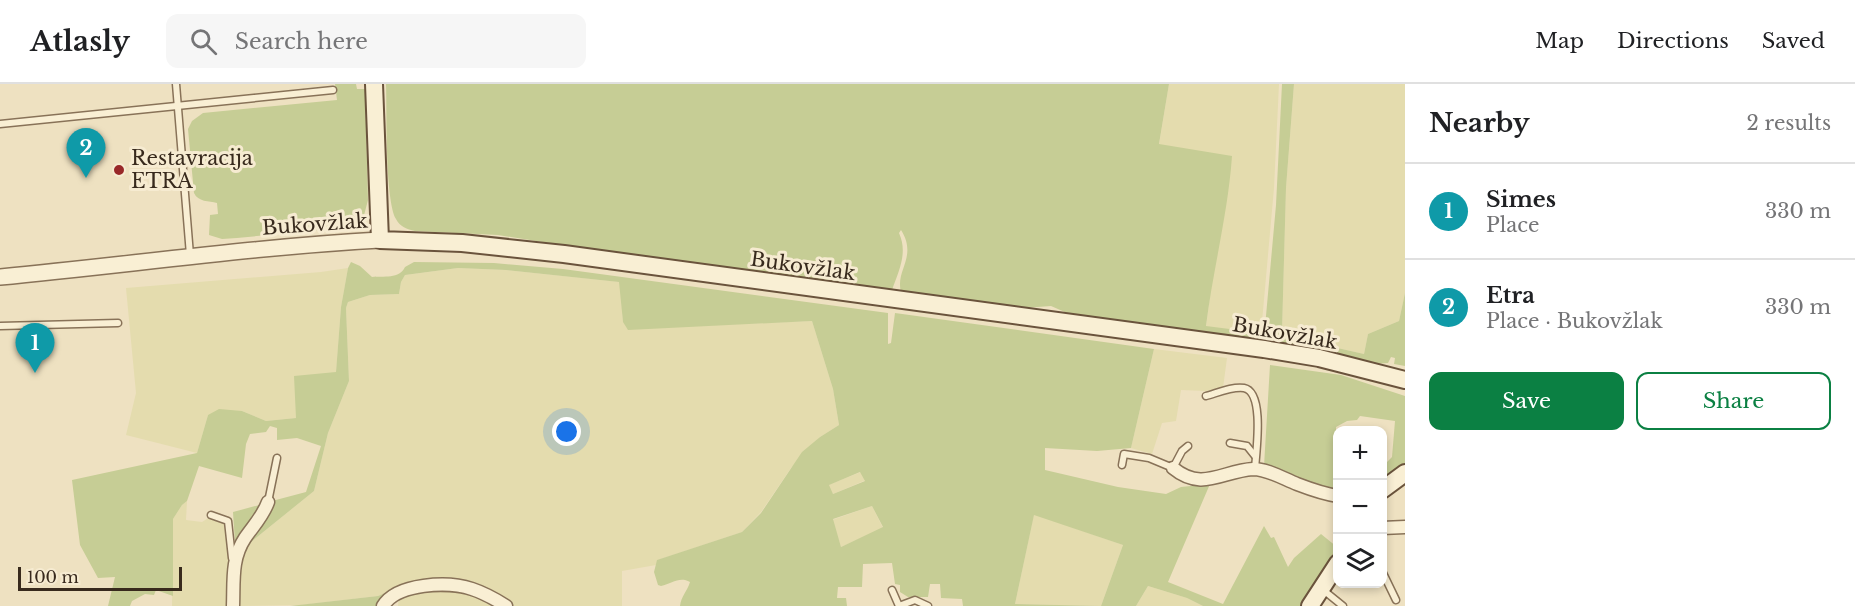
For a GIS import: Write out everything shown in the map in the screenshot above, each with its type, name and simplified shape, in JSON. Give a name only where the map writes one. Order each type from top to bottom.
[{"type":"main road","points":[[374,84],[380,240]]},
{"type":"main road","name":"Bukovžlak","points":[[380,240],[462,243],[564,254],[1264,349],[1318,358],[1405,380]]},
{"type":"main road","points":[[1387,487],[1405,473]]},
{"type":"main road","points":[[1310,606],[1333,571]]},
{"type":"street","name":"Bukovžlak","points":[[0,277],[323,243],[380,240]]},
{"type":"street","points":[[1173,468],[1192,480],[1209,479],[1256,463],[1333,494]]},
{"type":"street","points":[[234,606],[233,568],[239,548],[264,514],[267,502]]},
{"type":"street","points":[[1387,528],[1405,527]]},
{"type":"street","points":[[383,606],[390,598],[402,592],[440,585],[469,588],[484,593],[506,606]]},
{"type":"lane","points":[[176,84],[190,256]]},
{"type":"lane","points":[[0,124],[333,90]]},
{"type":"lane","points":[[0,326],[118,323]]},
{"type":"lane","points":[[1206,396],[1244,388],[1251,392],[1257,403],[1256,463]]},
{"type":"lane","points":[[1230,443],[1247,446],[1256,463]]},
{"type":"lane","points":[[1122,465],[1124,454],[1149,458],[1173,468],[1188,446]]},
{"type":"lane","points":[[267,502],[277,458]]},
{"type":"lane","points":[[211,515],[228,521],[233,568]]},
{"type":"lane","points":[[1387,579],[1396,600]]},
{"type":"lane","points":[[1321,589],[1343,606]]},
{"type":"lane","points":[[892,590],[899,606],[915,600],[928,606]]},
{"type":"shaded area","points":[[1169,84],[1279,84],[1274,188],[1261,333],[1206,327],[1211,287],[1159,145]]},
{"type":"shaded area","points":[[1294,84],[1405,84],[1405,293],[1399,321],[1368,334],[1364,354],[1289,337],[1282,332],[1286,188]]},
{"type":"shaded area","points":[[348,268],[341,307],[336,373],[296,418],[266,421],[242,411],[208,415],[197,453],[126,435],[136,393],[126,288]]},
{"type":"shaded area","points":[[458,268],[506,270],[620,282],[623,322],[689,326],[812,321],[833,389],[839,425],[820,437],[791,468],[761,512],[742,532],[658,560],[656,565],[622,571],[622,606],[510,606],[456,583],[387,597],[385,593],[378,596],[301,605],[236,606],[236,571],[246,546],[314,491],[328,433],[349,381],[346,308],[348,302],[370,295],[399,294],[405,275]]},
{"type":"shaded area","points":[[1154,349],[1227,358],[1223,388],[1206,391],[1181,390],[1176,421],[1162,423],[1152,454],[1131,448]]},
{"type":"shaded area","points":[[861,472],[866,480],[833,494],[828,485]]},
{"type":"shaded area","points":[[187,501],[186,520],[202,522],[210,517],[227,526],[230,606],[172,606],[173,519]]},
{"type":"shaded area","points":[[872,506],[883,528],[841,547],[832,520]]},
{"type":"shaded area","points":[[1034,514],[1123,545],[1101,606],[1015,604]]},
{"type":"shaded area","points":[[1148,586],[1187,598],[1203,606],[1136,606]]},
{"type":"shaded area","points":[[458,587],[501,606],[398,606],[399,595]]},
{"type":"green space","points":[[335,84],[356,84],[357,89],[365,89],[368,200],[362,223],[341,228],[237,238],[222,239],[209,235],[210,215],[218,214],[217,203],[201,200],[194,193],[188,129],[192,121],[203,113],[337,100]]},
{"type":"green space","points":[[386,84],[1169,84],[1159,144],[1232,156],[1206,326],[1261,333],[1260,340],[1074,316],[1051,306],[1024,308],[901,292],[900,284],[907,248],[901,230],[899,233],[903,248],[902,262],[892,290],[889,291],[682,264],[498,235],[415,231],[400,224],[392,209],[388,175]]},
{"type":"green space","points":[[1282,84],[1294,84],[1286,188],[1282,332],[1289,337],[1364,354],[1368,334],[1399,321],[1405,293],[1405,366],[1394,364],[1395,358],[1391,357],[1388,363],[1373,364],[1267,342],[1264,338],[1276,205]]},
{"type":"green space","points":[[351,262],[360,266],[372,277],[395,275],[414,262],[494,263],[563,269],[888,313],[888,344],[891,343],[895,313],[1154,349],[1131,448],[1097,451],[1045,448],[1045,470],[1118,487],[1166,494],[1181,487],[1210,484],[1168,582],[1223,604],[1264,526],[1271,538],[1274,537],[1288,567],[1294,558],[1321,534],[1333,544],[1333,554],[1304,606],[1203,606],[1187,598],[1148,586],[1136,606],[1101,606],[963,606],[962,599],[941,598],[940,584],[930,584],[928,597],[908,597],[900,592],[900,585],[895,584],[892,563],[863,564],[862,587],[838,587],[837,598],[846,598],[847,606],[680,606],[690,582],[679,580],[658,585],[654,572],[657,560],[742,532],[761,513],[802,452],[839,425],[833,389],[812,321],[628,330],[623,322],[619,282],[506,270],[458,268],[405,275],[399,294],[370,295],[348,302],[346,308],[349,381],[328,433],[314,491],[246,546],[272,501],[306,492],[321,446],[297,438],[277,440],[277,428],[270,426],[266,432],[250,434],[246,444],[242,478],[199,466],[187,501],[173,519],[173,596],[156,590],[154,595],[145,594],[132,601],[130,606],[108,606],[115,577],[98,578],[80,545],[72,480],[197,453],[208,415],[219,409],[242,411],[266,421],[296,418],[294,376],[336,372],[341,307]],"holes":[[[860,472],[865,481],[833,494],[829,485]],[[872,506],[883,527],[841,547],[833,519]],[[1034,515],[1123,545],[1101,606],[1015,604]]]},
{"type":"green space","points":[[1270,365],[1341,375],[1405,396],[1405,465],[1387,477],[1387,462],[1392,457],[1395,421],[1360,416],[1357,420],[1333,426],[1333,492],[1264,466]]},
{"type":"green space","points":[[263,504],[236,544],[233,512]]},
{"type":"green space","points":[[385,593],[387,597],[381,606],[290,606],[378,596]]},
{"type":"place","name":"Restavracija ETRA","points":[[119,170]]},
{"type":"place","name":"Etra","points":[[86,178]]},
{"type":"place","name":"Simes","points":[[35,373]]}]
